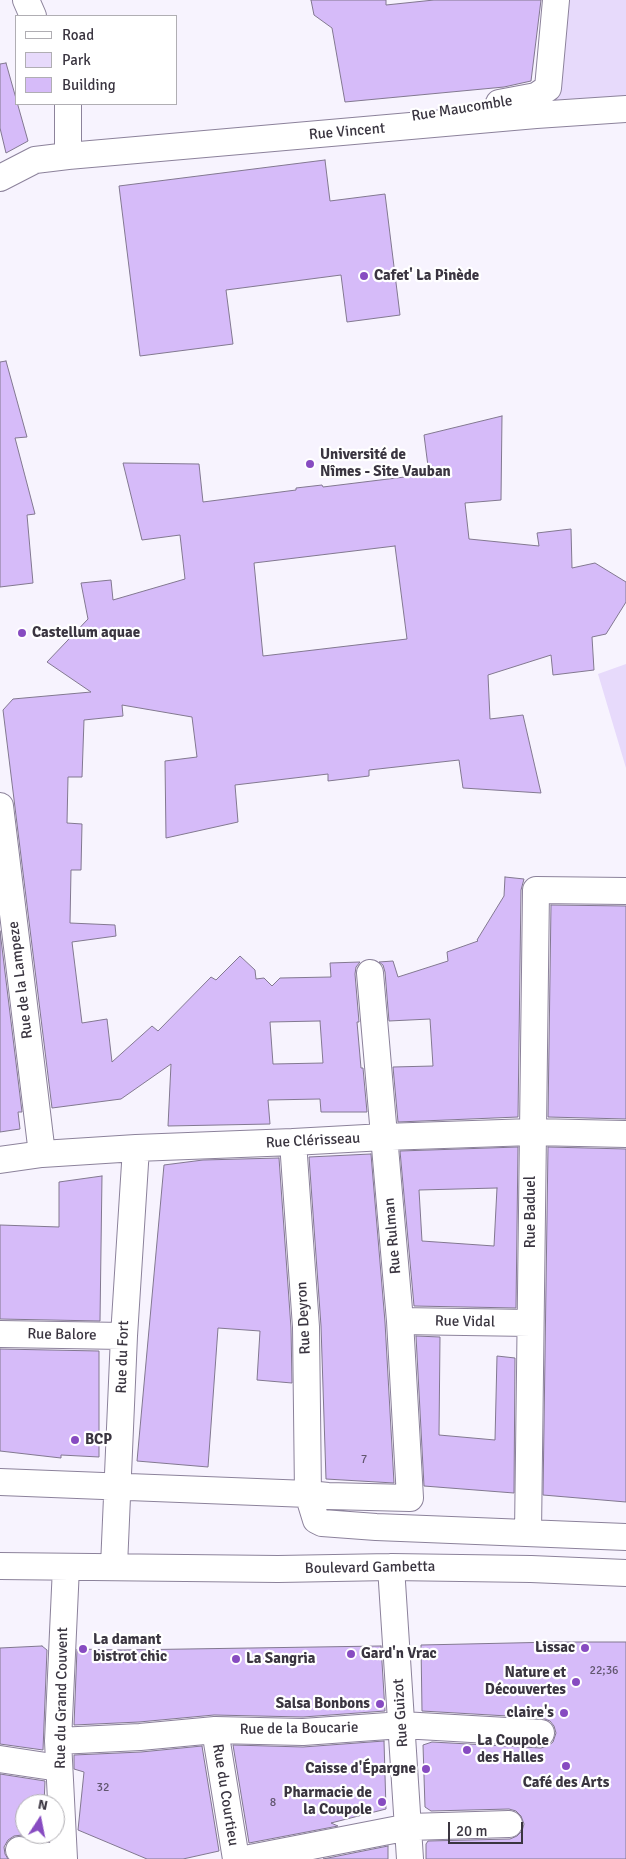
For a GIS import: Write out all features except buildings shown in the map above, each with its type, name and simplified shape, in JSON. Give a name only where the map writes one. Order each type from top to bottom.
[{"type":"street","points":[[26,0],[33,15]]},
{"type":"street","name":"Rue Maucomble","points":[[286,137],[536,96],[548,88],[556,0]]},
{"type":"street","points":[[0,178],[35,160],[68,156],[68,105]]},
{"type":"street","name":"Rue Vincent","points":[[68,156],[536,115],[626,109]]},
{"type":"street","name":"Rue de la Lampeze","points":[[0,806],[42,1154]]},
{"type":"street","name":"Rue Baduel","points":[[528,1533],[536,890],[626,891]]},
{"type":"street","name":"Rue Rulman","points":[[308,1494],[410,1498],[400,1321],[370,973]]},
{"type":"street","name":"Rue Clérisseau","points":[[0,1160],[42,1154],[136,1148],[384,1137],[532,1132],[626,1134]]},
{"type":"street","name":"Rue Deyron","points":[[293,1142],[306,1327],[308,1494]]},
{"type":"street","name":"Rue du Fort","points":[[114,1566],[124,1336],[136,1148]]},
{"type":"street","name":"Rue Vidal","points":[[400,1321],[530,1323]]},
{"type":"street","name":"Rue Balore","points":[[0,1334],[124,1336]]},
{"type":"street","points":[[0,1482],[308,1494],[316,1520],[322,1523],[376,1527],[626,1537]]},
{"type":"street","name":"Boulevard Gambetta","points":[[0,1566],[278,1569],[391,1566],[626,1573]]},
{"type":"street","name":"Rue Guizot","points":[[391,1566],[410,1859]]},
{"type":"street","name":"Rue du Grand Couvent","points":[[63,1859],[58,1741],[66,1567]]},
{"type":"street","name":"Rue de la Boucarie","points":[[58,1741],[140,1737],[215,1730],[303,1732],[402,1725],[541,1733]]},
{"type":"street","name":"Rue du Courtieu","points":[[215,1730],[236,1859]]},
{"type":"street","points":[[0,1759],[59,1768]]},
{"type":"street","points":[[245,1859],[409,1827],[509,1824]]},
{"type":"street","points":[[9,1848],[63,1859]]},
{"type":"green space","points":[[568,0],[626,0],[626,103],[555,103]]},
{"type":"green space","points":[[626,664],[626,768],[598,674]]},
{"type":"place","name":"Cafet' La Pinède","points":[[364,276]]},
{"type":"place","name":"Université de Nîmes - Site Vauban","points":[[310,464]]},
{"type":"place","name":"Castellum aquae","points":[[22,633]]},
{"type":"place","name":"BCP","points":[[75,1440]]},
{"type":"place","name":"Lissac","points":[[585,1648]]},
{"type":"place","name":"La damant bistrot chic","points":[[83,1649]]},
{"type":"place","name":"Gard'n Vrac","points":[[351,1654]]},
{"type":"place","name":"La Sangria","points":[[236,1659]]},
{"type":"place","name":"Nature et Découvertes","points":[[576,1682]]},
{"type":"place","name":"Salsa Bonbons","points":[[380,1704]]},
{"type":"place","name":"claire's","points":[[564,1713]]},
{"type":"place","name":"La Coupole des Halles","points":[[467,1750]]},
{"type":"place","name":"Café des Arts","points":[[566,1766]]},
{"type":"place","name":"Caisse d'Épargne","points":[[426,1769]]},
{"type":"place","name":"Pharmacie de la Coupole","points":[[382,1802]]}]
